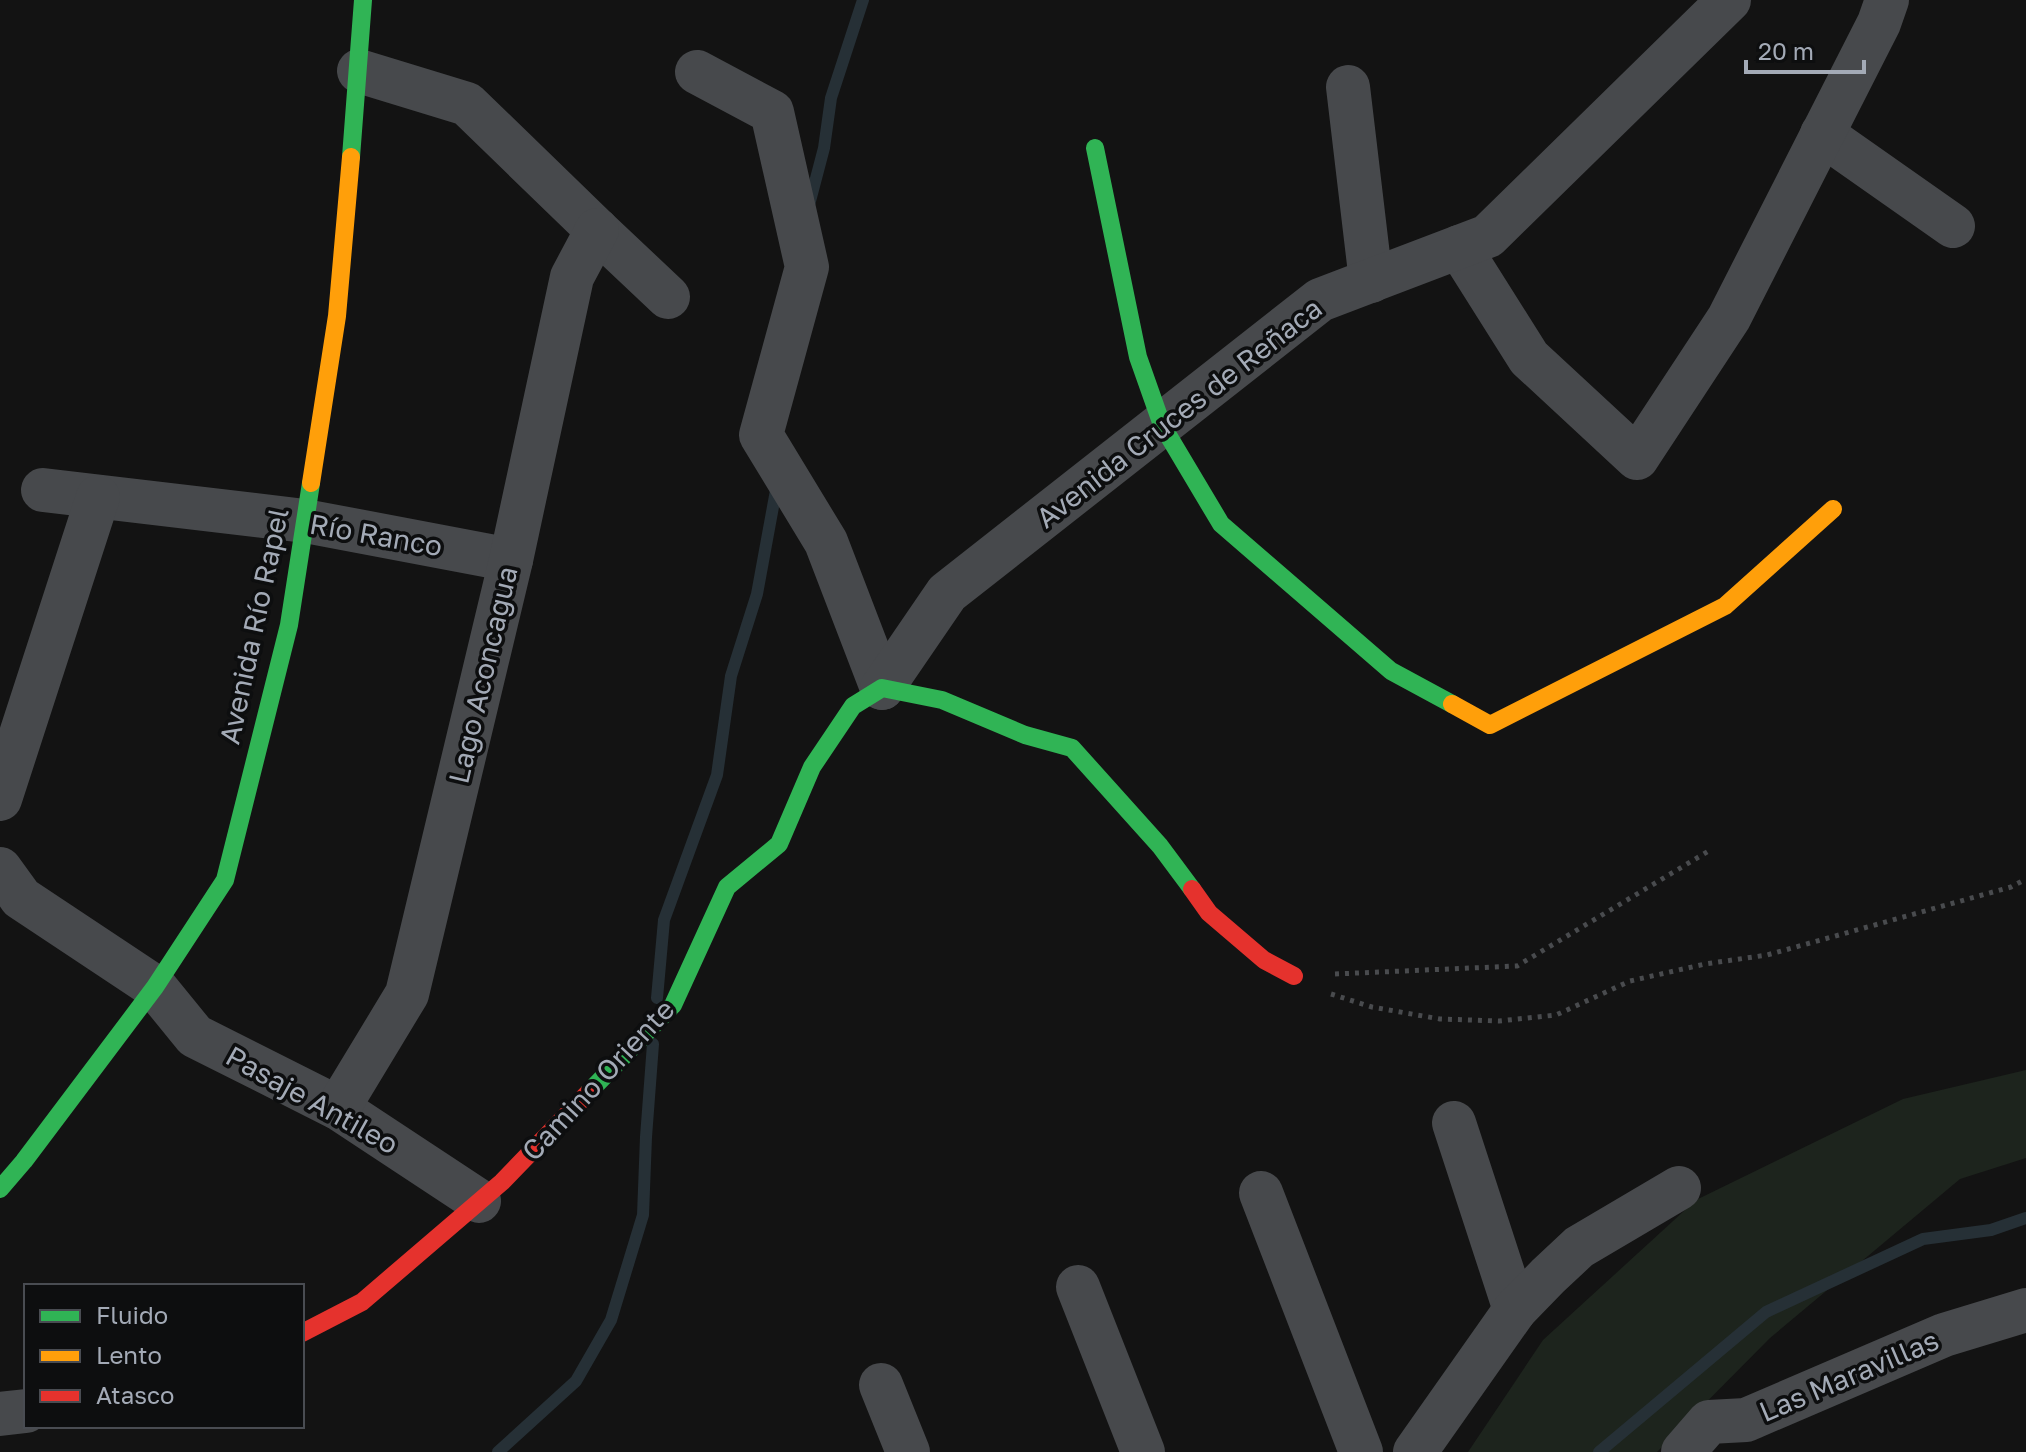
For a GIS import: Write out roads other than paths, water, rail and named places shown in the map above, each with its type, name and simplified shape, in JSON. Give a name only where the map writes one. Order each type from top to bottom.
[{"type":"street","name":"Avenida Río Rapel","points":[[0,1189],[155,987],[225,880],[289,625],[337,316],[363,0]]},
{"type":"street","name":"Avenida Cruces de Reñaca","points":[[882,688],[947,593],[1320,300],[1488,236],[1729,0]]},
{"type":"street","points":[[1459,247],[1529,358],[1637,458],[1729,318],[1879,23],[1887,0]]},
{"type":"street","points":[[359,71],[467,104],[668,297]]},
{"type":"street","points":[[697,72],[772,112],[807,267],[761,435],[826,542],[882,688],[942,700],[1025,735],[1072,748],[1160,846],[1209,913],[1264,960],[1294,976]]},
{"type":"street","points":[[1348,87],[1371,281]]},
{"type":"street","points":[[1822,134],[1953,226]]},
{"type":"street","points":[[1095,148],[1138,357],[1162,425],[1221,524],[1391,671],[1490,725],[1725,606],[1833,509]]},
{"type":"street","name":"Lago Aconcagua","points":[[338,1108],[407,994],[511,560],[572,277],[597,230]]},
{"type":"street","name":"Río Ranco","points":[[43,490],[305,521],[511,560]]},
{"type":"street","points":[[0,799],[98,497]]},
{"type":"street","name":"Camino Oriente","points":[[304,1332],[362,1302],[502,1182],[673,1005],[727,887],[779,844],[812,767],[853,706],[882,688]]},
{"type":"street","name":"Pasaje Antileo","points":[[0,869],[21,898],[155,987],[195,1036],[338,1108],[479,1201]]},
{"type":"street","points":[[1454,1123],[1515,1310]]},
{"type":"street","points":[[1415,1452],[1515,1310],[1548,1276],[1579,1247],[1679,1188]]},
{"type":"street","points":[[1261,1193],[1361,1452]]},
{"type":"street","points":[[1078,1287],[1143,1452]]},
{"type":"street","name":"Las Maravillas","points":[[1683,1452],[1709,1422],[1751,1436],[1944,1335],[2026,1310]]},
{"type":"street","points":[[881,1385],[908,1452]]},
{"type":"street","points":[[0,1414],[24,1411]]},
{"type":"waterway","points":[[809,205],[824,148],[831,98],[863,0]]},
{"type":"waterway","points":[[657,998],[664,920],[717,775],[731,676],[757,594],[777,485]]},
{"type":"waterway","points":[[498,1452],[576,1381],[611,1320],[643,1215],[653,1044]]},
{"type":"waterway","points":[[1599,1452],[1766,1312],[1923,1239],[1991,1230],[2026,1218]]}]
